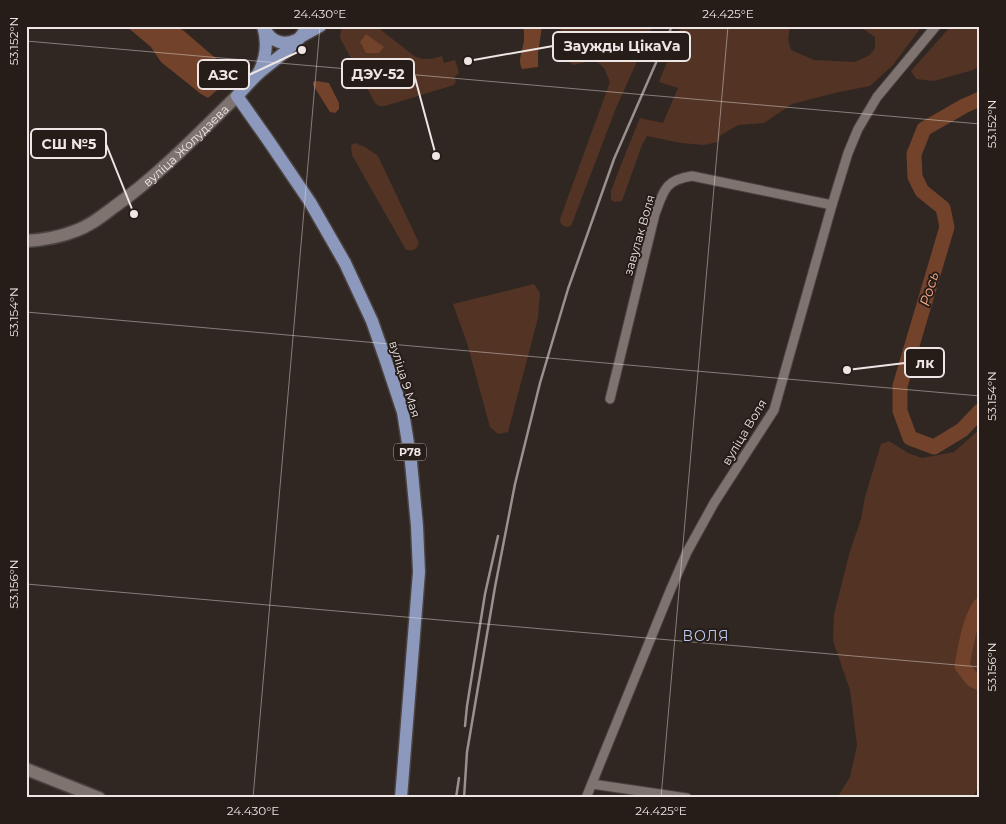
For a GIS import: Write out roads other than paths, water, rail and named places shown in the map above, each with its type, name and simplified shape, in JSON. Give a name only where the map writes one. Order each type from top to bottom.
[{"type":"main road","points":[[264,28],[272,39],[282,43],[294,42],[302,34],[320,26]]},
{"type":"main road","points":[[258,74],[266,55],[264,28]]},
{"type":"main road","points":[[237,96],[302,34]]},
{"type":"main road","name":"вуліца Жолудзева","points":[[26,241],[66,234],[92,223],[126,199],[161,169],[237,96]]},
{"type":"main road","name":"вуліца 9 Мая","points":[[237,96],[310,202],[345,263],[372,321],[402,412],[411,462],[419,572],[401,798]]},
{"type":"main road","points":[[26,769],[71,792],[99,798]]},
{"type":"street","name":"вуліца Воля","points":[[586,798],[687,552],[714,502],[774,410],[832,206],[848,153],[858,129],[877,97],[936,26]]},
{"type":"street","name":"завулак Воля","points":[[610,399],[655,214],[662,195],[671,182],[692,176],[832,206]]},
{"type":"street","points":[[592,784],[687,798]]},
{"type":"waterway","name":"Рось","points":[[980,99],[924,129],[914,154],[915,177],[922,191],[943,208],[947,227],[900,386],[900,411],[910,438],[934,447],[962,430],[980,411]]},
{"type":"waterway","name":"Рось","points":[[980,605],[971,626],[962,666],[973,680],[980,683]]},
{"type":"railway","points":[[464,798],[467,752],[495,587],[515,484],[540,383],[568,289],[614,159],[672,26]]},
{"type":"railway","points":[[465,726],[485,594],[498,536]]},
{"type":"railway","points":[[456,798],[459,778]]},
{"type":"place","name":"АЗС","points":[[302,50]]},
{"type":"place","name":"Заужды ЦікаVа","points":[[468,61]]},
{"type":"place","name":"ДЭУ-52","points":[[436,156]]},
{"type":"place","name":"СШ №5","points":[[134,214]]},
{"type":"place","name":"лк","points":[[847,370]]},
{"type":"district","name":"ВОЛЯ","points":[[706,636]]}]
